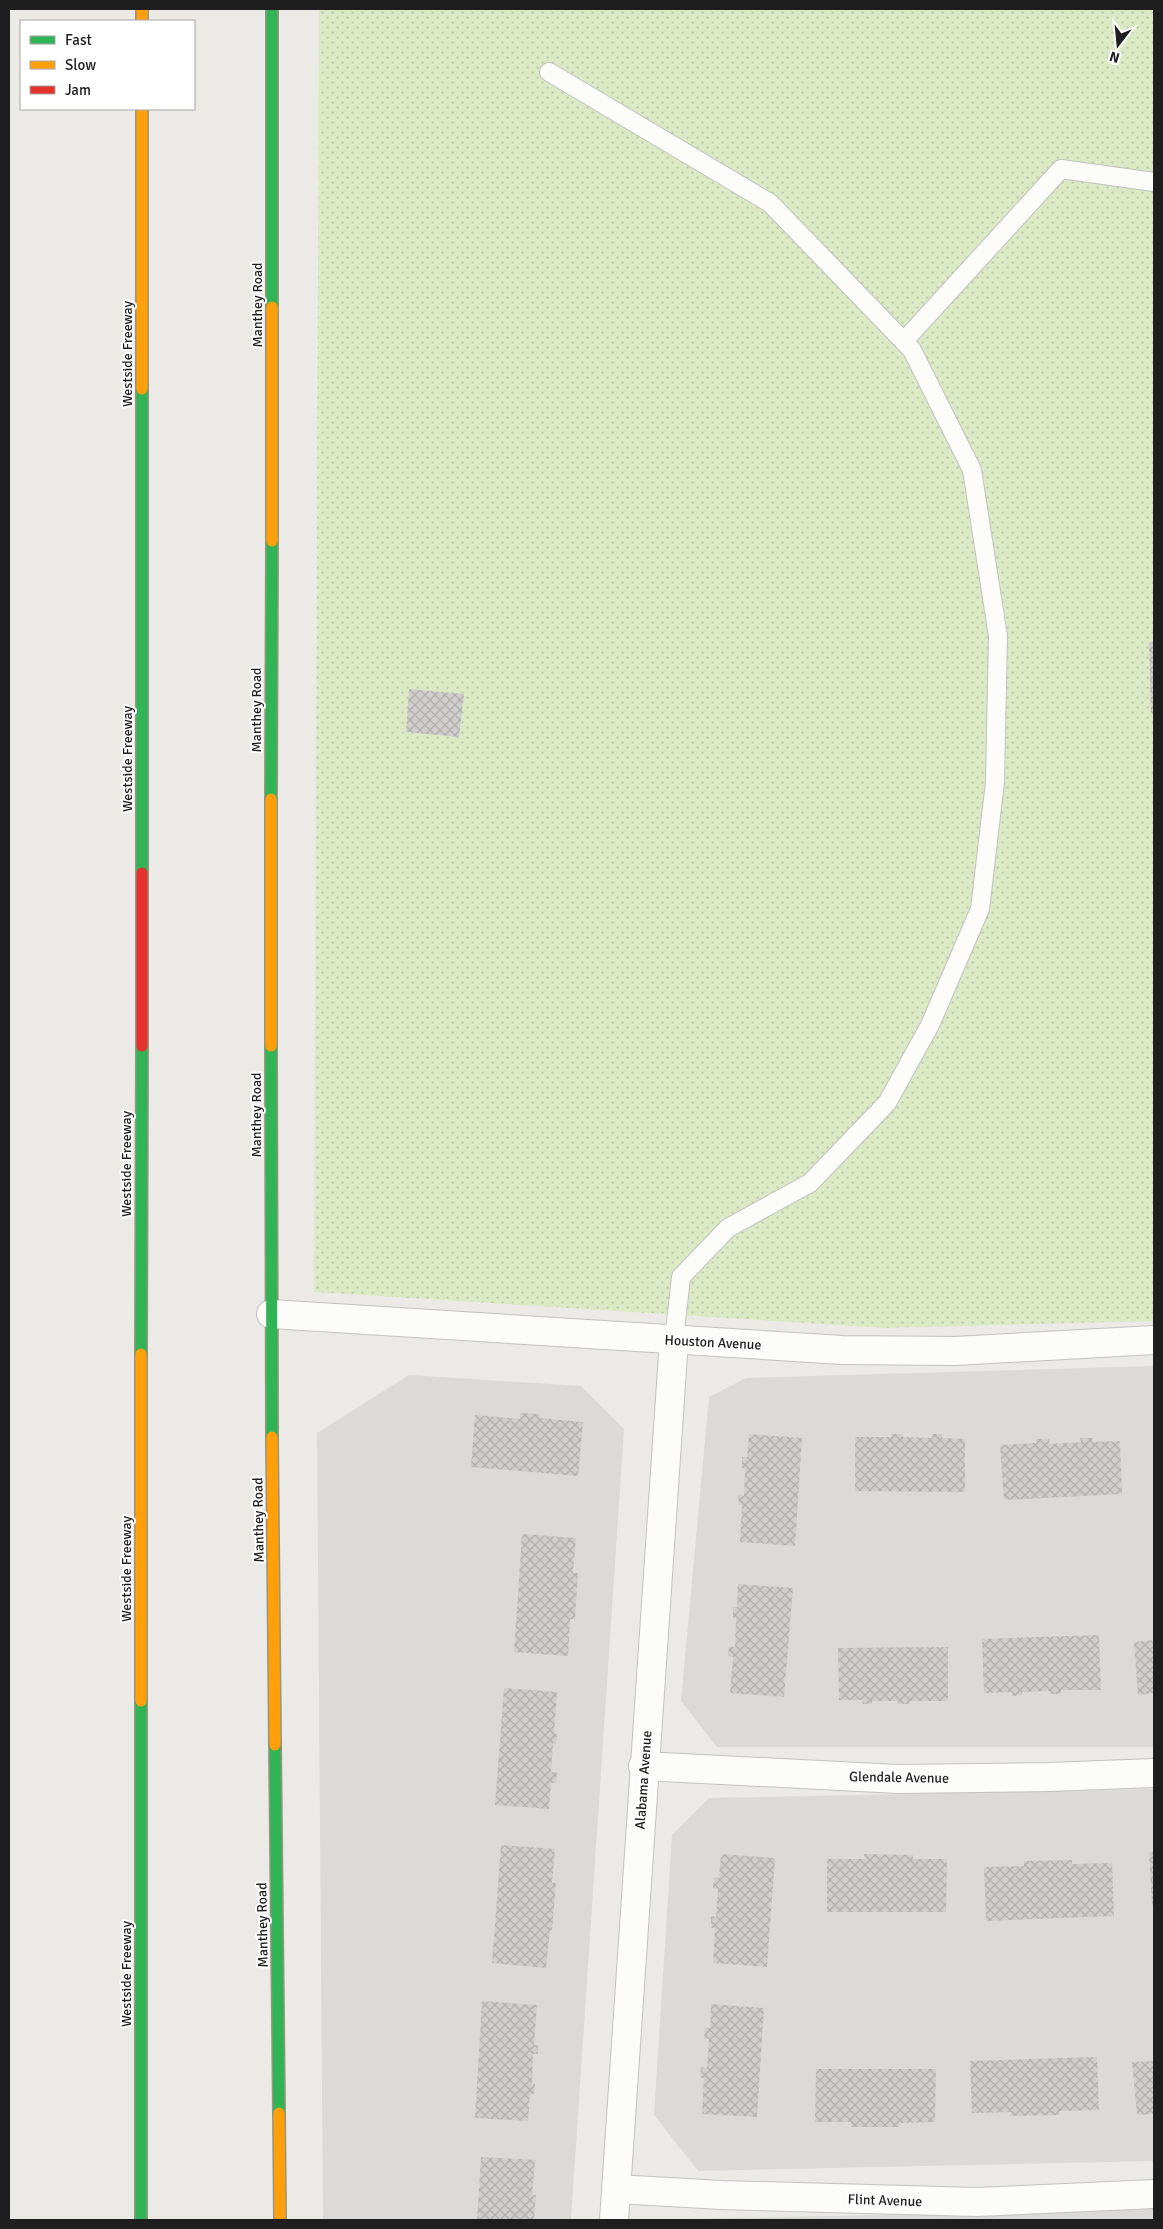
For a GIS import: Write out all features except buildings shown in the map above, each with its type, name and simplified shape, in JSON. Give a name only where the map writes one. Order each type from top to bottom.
[{"type":"main road","name":"Manthey Road","points":[[272,9],[271,1314],[280,2220]]},
{"type":"main road","name":"Westside Freeway","points":[[141,2220],[142,110]]},
{"type":"street","name":"Houston Avenue","points":[[271,1314],[842,1350],[945,1351],[1154,1340]]},
{"type":"street","name":"Alabama Avenue","points":[[614,2220],[674,1340]]},
{"type":"street","name":"Glendale Avenue","points":[[644,1766],[898,1779],[1049,1777],[1154,1772]]},
{"type":"street","name":"Flint Avenue","points":[[616,2189],[721,2195],[977,2202],[1154,2194]]},
{"type":"lane","points":[[549,72],[770,203],[912,350],[972,470],[998,636],[995,782],[980,908],[930,1025],[887,1103],[810,1183],[728,1228],[681,1277],[674,1340]]},
{"type":"lane","points":[[904,341],[1061,169],[1154,182]]},
{"type":"shaded area","points":[[1154,1366],[1154,1747],[717,1747],[681,1701],[709,1397],[746,1378]]},
{"type":"shaded area","points":[[409,1375],[581,1386],[624,1429],[571,2220],[323,2220],[317,1433]]},
{"type":"shaded area","points":[[1154,1789],[1154,2161],[698,2171],[654,2115],[672,1835],[709,1798]]},
{"type":"shaded area","points":[[1154,2209],[1154,2220],[689,2220],[690,2219]]},
{"type":"green space","points":[[319,9],[1154,9],[1154,1321],[885,1328],[314,1292]]},
{"type":"traffic: fast","points":[[272,9],[272,307]]},
{"type":"traffic: fast","points":[[142,389],[142,873]]},
{"type":"traffic: fast","points":[[271,799],[272,541]]},
{"type":"traffic: fast","points":[[141,1354],[142,1046]]},
{"type":"traffic: fast","points":[[271,1046],[272,1437]]},
{"type":"traffic: fast","points":[[141,1701],[141,2220]]},
{"type":"traffic: fast","points":[[275,1745],[279,2113]]},
{"type":"traffic: slow","points":[[142,9],[142,20]]},
{"type":"traffic: slow","points":[[142,110],[142,389]]},
{"type":"traffic: slow","points":[[272,307],[272,541]]},
{"type":"traffic: slow","points":[[271,799],[271,1046]]},
{"type":"traffic: slow","points":[[141,1354],[141,1701]]},
{"type":"traffic: slow","points":[[272,1437],[275,1745]]},
{"type":"traffic: slow","points":[[279,2113],[280,2220]]},
{"type":"traffic: jam","points":[[142,873],[142,1046]]}]
